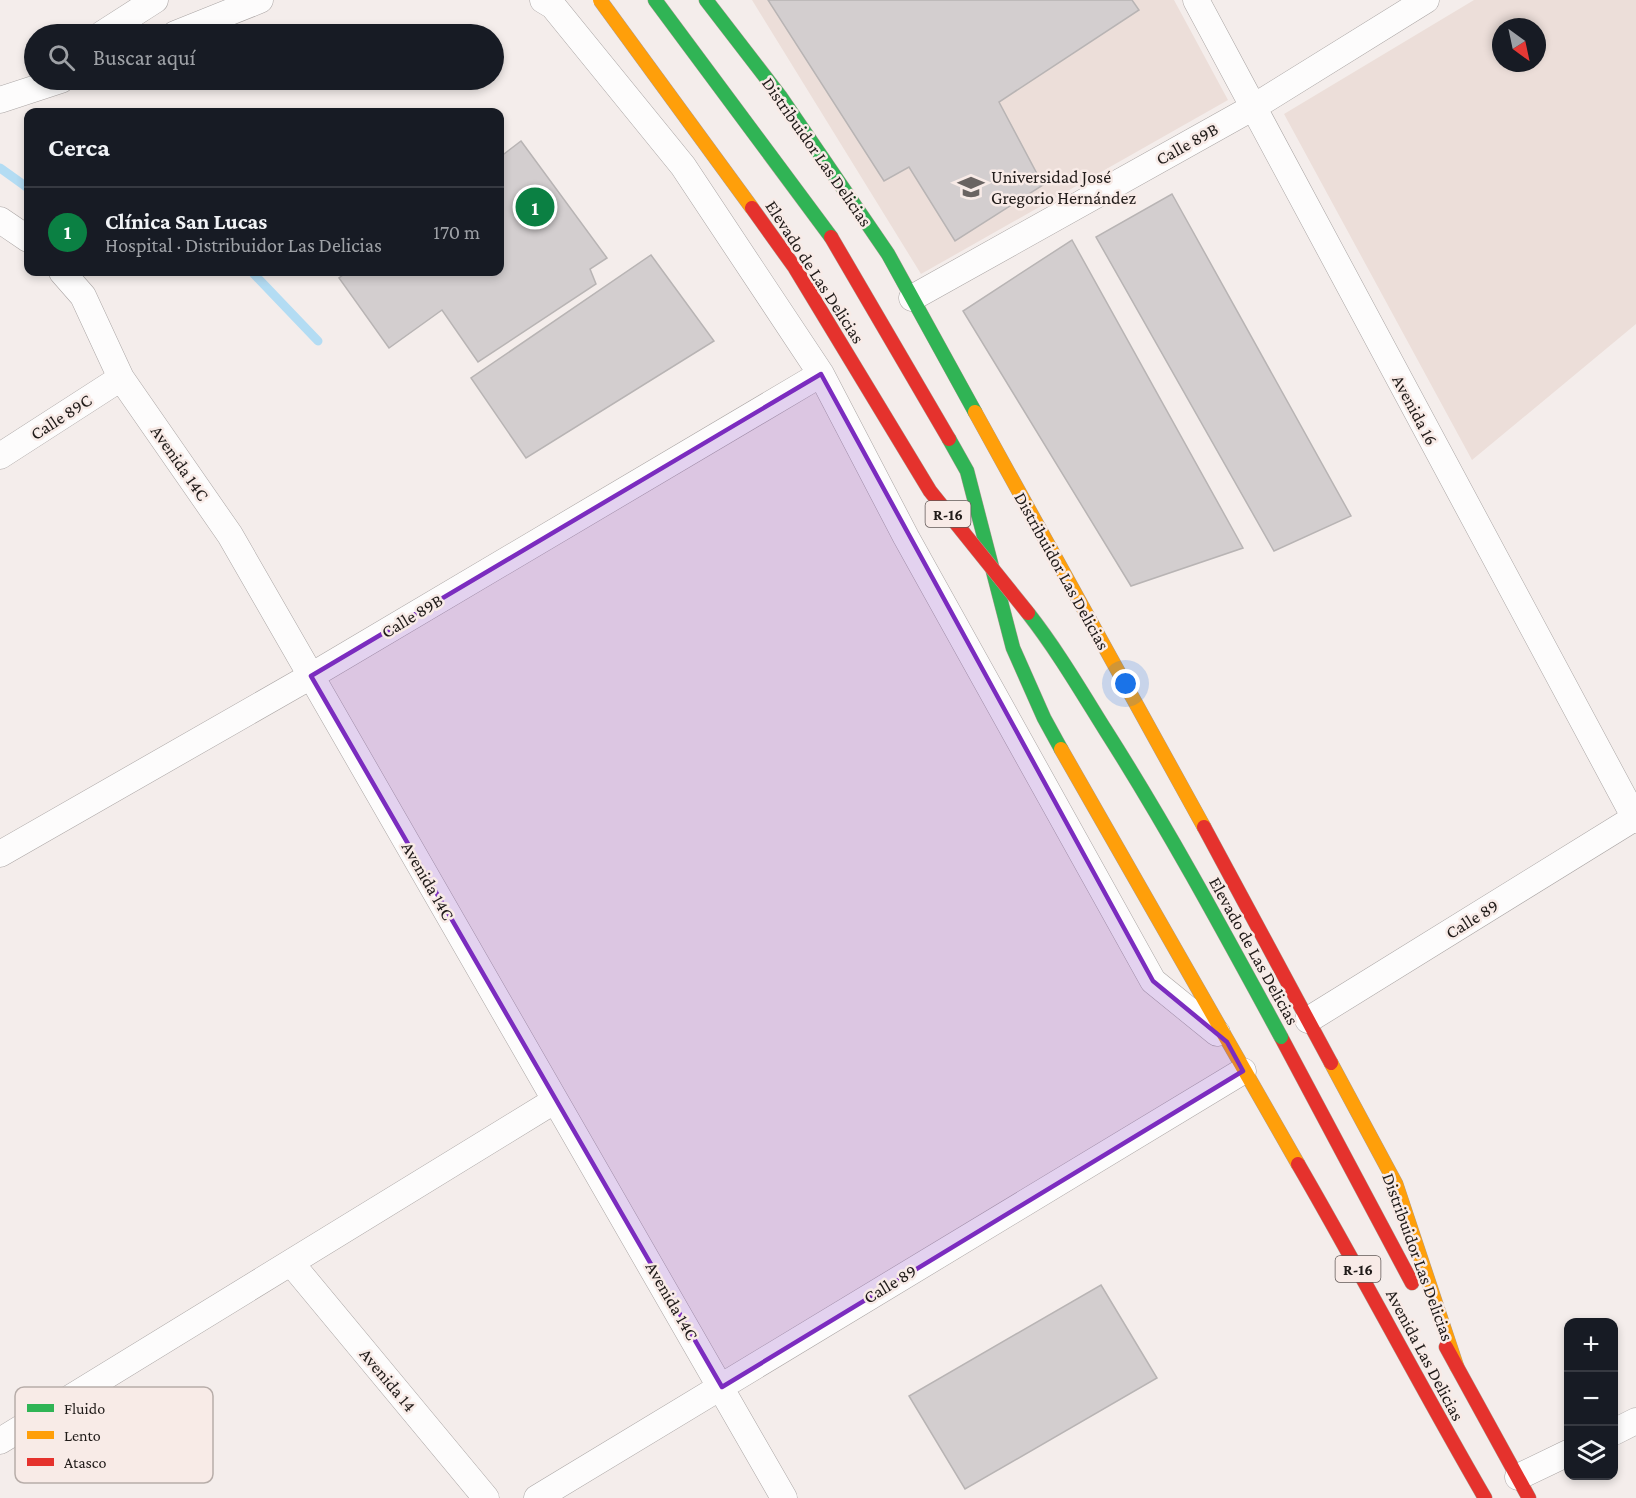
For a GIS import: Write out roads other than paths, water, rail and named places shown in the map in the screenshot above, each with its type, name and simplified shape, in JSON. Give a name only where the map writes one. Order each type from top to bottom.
[{"type":"main road","name":"Elevado de Las Delicias","points":[[600,0],[795,268],[930,491],[1048,638],[1131,770],[1218,921],[1457,1367]]},
{"type":"main road","name":"Elevado de Las Delicias","points":[[655,0],[834,241],[967,471],[1013,648],[1044,718],[1227,1042]]},
{"type":"main road","name":"Distribuidor Las Delicias","points":[[706,0],[780,96],[888,254],[1251,913],[1396,1184],[1457,1367]]},
{"type":"main road","name":"Avenida Las Delicias","points":[[1227,1042],[1344,1243],[1442,1424],[1485,1498]]},
{"type":"main road","name":"R-16","points":[[1457,1367],[1524,1488]]},
{"type":"street","points":[[118,24],[155,0]]},
{"type":"street","points":[[200,24],[260,0]]},
{"type":"street","name":"R-16","points":[[543,0],[553,6],[683,166],[821,374],[912,548],[1153,981],[1227,1042]]},
{"type":"street","name":"Avenida 16","points":[[1196,0],[1252,108],[1636,818]]},
{"type":"street","name":"Calle 89B","points":[[912,298],[1252,108],[1426,0]]},
{"type":"street","points":[[0,99],[24,84]]},
{"type":"street","points":[[0,99],[29,90]]},
{"type":"street","points":[[0,220],[24,236]]},
{"type":"street","name":"Avenida 14C","points":[[66,276],[83,296],[122,378],[230,535],[784,1498]]},
{"type":"street","name":"Calle 89B","points":[[0,854],[311,676],[821,374]]},
{"type":"street","name":"Calle 89C","points":[[0,456],[122,378]]},
{"type":"street","name":"Calle 89","points":[[1308,1020],[1636,818]]},
{"type":"street","name":"Calle 89","points":[[537,1498],[1243,1071]]},
{"type":"street","points":[[88,1387],[554,1101]]},
{"type":"street","name":"Avenida 14","points":[[291,1263],[486,1498]]},
{"type":"street","points":[[1618,1430],[1636,1421]]},
{"type":"street","points":[[0,1441],[15,1432]]},
{"type":"street","points":[[1524,1488],[1564,1457]]},
{"type":"waterway","points":[[0,168],[24,185]]},
{"type":"waterway","points":[[256,276],[318,341]]},
{"type":"place","name":"Universidad José Gregorio Hernández","points":[[971,187]]},
{"type":"place","name":"Clínica San Lucas","points":[[535,207]]}]
